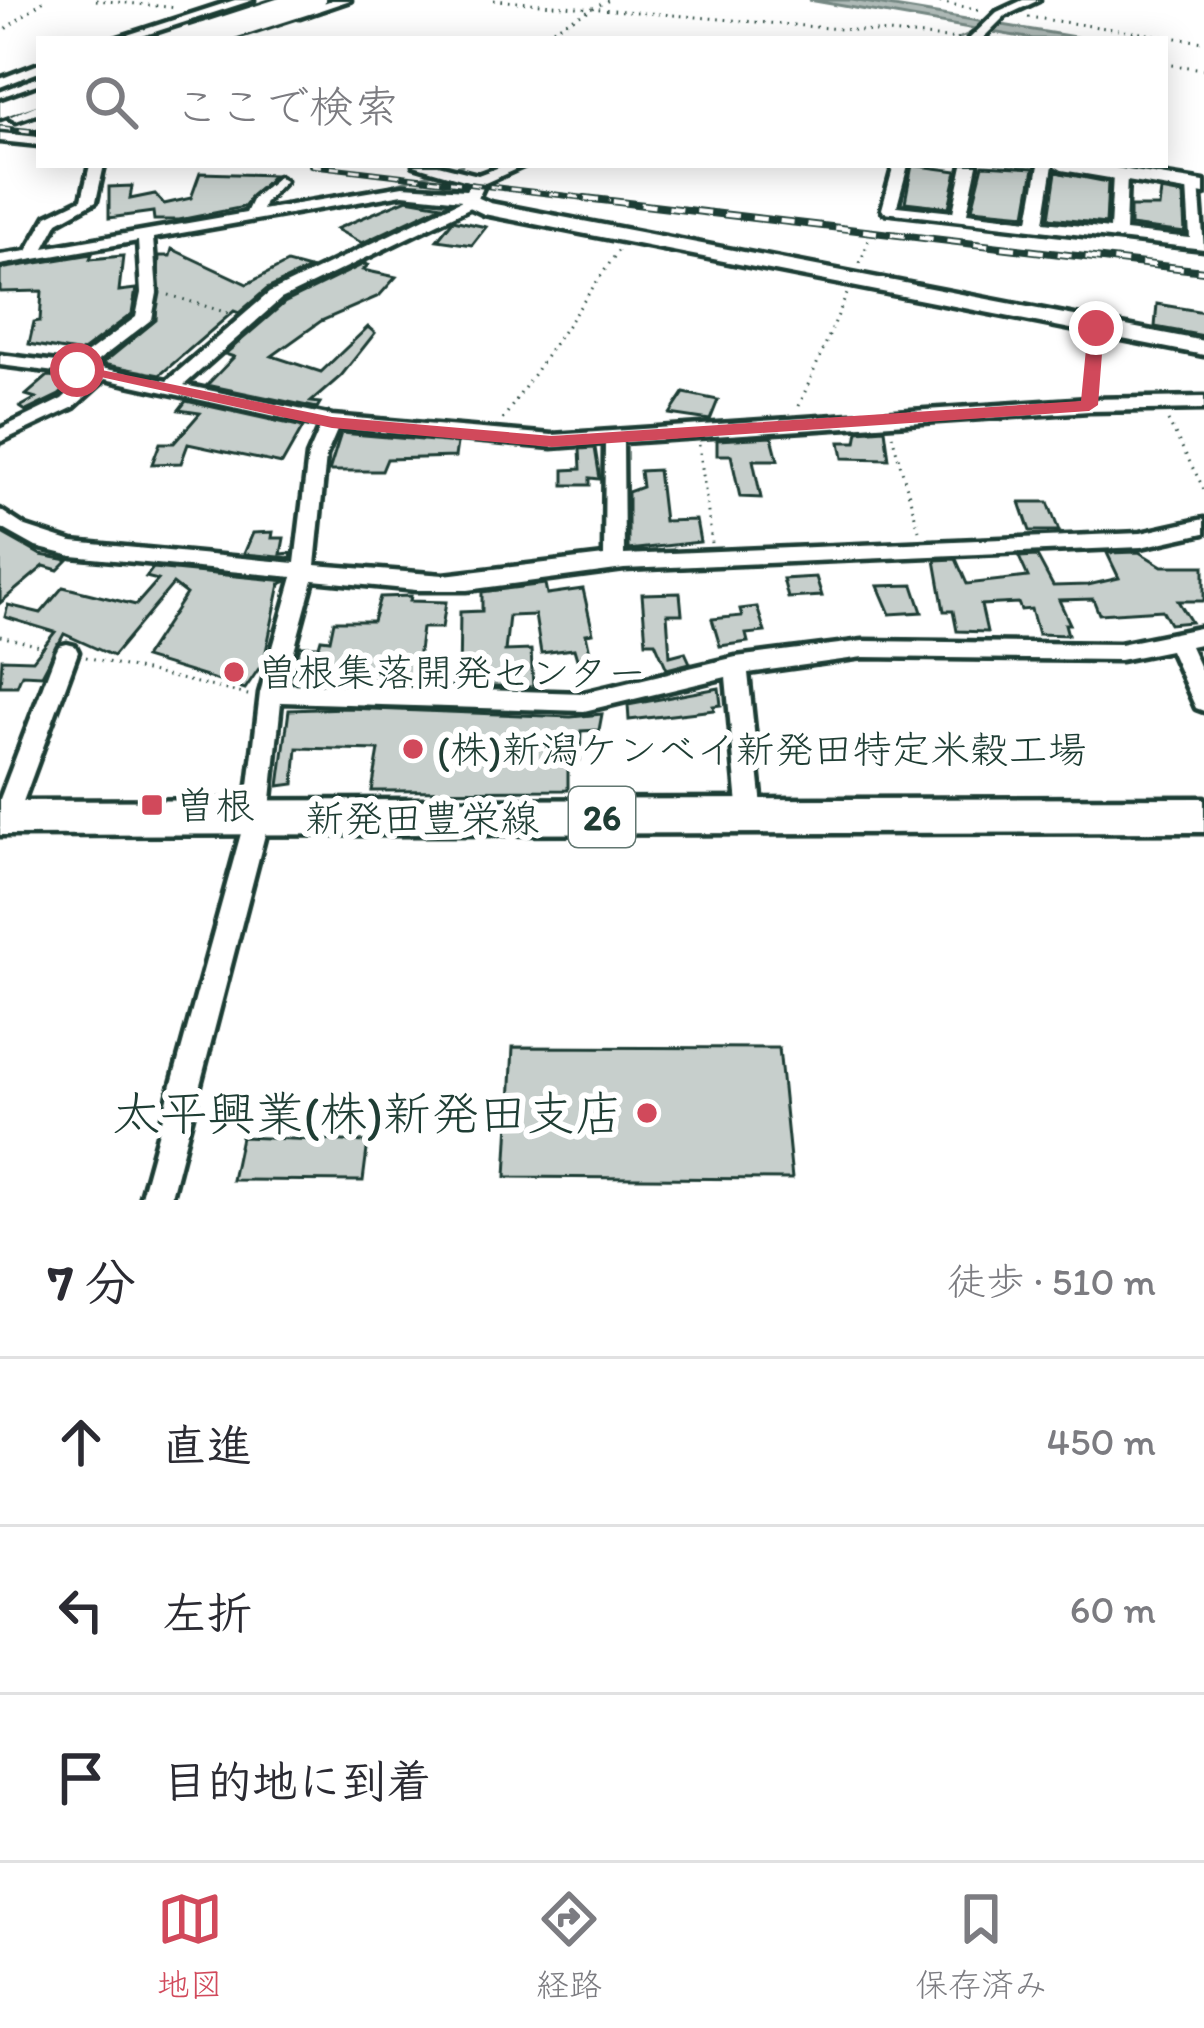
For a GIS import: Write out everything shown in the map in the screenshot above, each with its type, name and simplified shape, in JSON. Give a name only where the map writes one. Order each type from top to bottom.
[{"type":"highway","points":[[189,36],[301,0]]},
{"type":"highway","points":[[191,16],[329,1]]},
{"type":"highway","points":[[5,111],[36,95]]},
{"type":"main road","name":"新発田豊栄線","points":[[3,818],[1204,815]]},
{"type":"street","points":[[130,36],[247,0]]},
{"type":"street","points":[[981,36],[998,17],[1033,0]]},
{"type":"street","points":[[230,36],[329,1]]},
{"type":"street","points":[[0,83],[36,69]]},
{"type":"street","points":[[5,111],[36,108]]},
{"type":"street","points":[[0,137],[36,142]]},
{"type":"street","points":[[33,254],[52,219],[89,201],[96,168]]},
{"type":"street","points":[[426,168],[471,194]]},
{"type":"street","points":[[171,387],[244,320],[317,272],[513,168]]},
{"type":"street","points":[[900,168],[889,208],[1201,244],[1199,187],[1079,168]]},
{"type":"street","points":[[958,217],[969,168]]},
{"type":"street","points":[[1036,225],[1046,168]]},
{"type":"street","points":[[1117,234],[1120,175]]},
{"type":"street","points":[[253,215],[258,201],[278,181]]},
{"type":"street","points":[[0,260],[403,190],[471,194],[627,237],[1204,348]]},
{"type":"street","points":[[77,370],[144,319],[149,292],[145,236]]},
{"type":"street","points":[[0,360],[171,387],[332,422],[491,437],[614,439],[1089,405],[1204,403]]},
{"type":"street","points":[[0,436],[68,403],[101,374]]},
{"type":"street","points":[[155,1200],[257,819],[271,693],[304,575],[317,456],[332,422]]},
{"type":"street","points":[[614,439],[614,562]]},
{"type":"street","points":[[0,517],[8,525],[51,542],[93,552],[207,559],[304,575],[494,582],[614,562],[925,553],[1141,540],[1204,526]]},
{"type":"street","points":[[271,693],[584,702],[736,666],[863,650],[1120,652],[1204,635]]},
{"type":"street","points":[[1177,640],[1204,702]]},
{"type":"street","points":[[3,818],[68,652]]},
{"type":"street","points":[[736,666],[751,816]]},
{"type":"path","points":[[0,33],[44,0]]},
{"type":"path","points":[[96,0],[191,16]]},
{"type":"path","points":[[494,0],[922,36]]},
{"type":"path","points":[[539,36],[610,0]]},
{"type":"path","points":[[925,0],[998,17],[1155,36]]},
{"type":"path","points":[[1168,38],[1204,42]]},
{"type":"path","points":[[1168,64],[1204,69]]},
{"type":"path","points":[[491,437],[627,237]]},
{"type":"path","points":[[791,424],[869,240]]},
{"type":"path","points":[[149,292],[194,298],[244,320]]},
{"type":"path","points":[[1089,405],[1096,328]]},
{"type":"path","points":[[1159,403],[1204,489]]},
{"type":"path","points":[[888,422],[925,553]]},
{"type":"path","points":[[697,432],[713,557]]},
{"type":"path","points":[[0,636],[240,698],[271,693]]},
{"type":"shaded area","points":[[809,0],[852,0],[1069,36],[1016,36]]},
{"type":"building","points":[[911,168],[957,171],[949,207],[905,202]]},
{"type":"building","points":[[982,168],[1034,168],[1026,214],[972,209]]},
{"type":"building","points":[[1056,172],[1108,182],[1106,224],[1049,218]]},
{"type":"building","points":[[200,173],[273,175],[244,207],[179,220],[154,220],[153,212],[109,218],[109,187],[132,186],[130,199],[155,194],[164,204],[191,198]]},
{"type":"building","points":[[1161,191],[1183,195],[1185,233],[1130,226],[1130,207],[1159,207]]},
{"type":"building","points":[[407,199],[442,205],[362,243],[336,229]]},
{"type":"building","points":[[453,220],[486,227],[472,245],[437,240]]},
{"type":"building","points":[[172,249],[247,284],[287,263],[309,269],[267,289],[239,313],[234,311],[160,375],[102,364],[156,320],[159,256],[170,256]]},
{"type":"building","points":[[92,254],[90,259],[123,256],[119,291],[136,289],[132,314],[72,359],[67,359],[76,352],[29,344],[34,322],[40,321],[42,291],[0,292],[0,269]]},
{"type":"building","points":[[368,265],[363,270],[396,277],[379,296],[321,321],[272,356],[321,372],[368,327],[375,333],[341,376],[311,402],[320,403],[317,408],[207,385],[234,357],[225,354],[284,303]]},
{"type":"building","points":[[1157,304],[1204,312],[1204,336],[1155,327]]},
{"type":"building","points":[[48,376],[77,379],[59,395],[26,411],[20,407],[36,398],[26,395]]},
{"type":"building","points":[[684,393],[718,400],[710,420],[670,414]]},
{"type":"building","points":[[186,401],[303,427],[282,464],[188,444],[181,463],[152,464],[160,443],[174,443],[200,413],[179,410]]},
{"type":"building","points":[[885,429],[889,459],[843,458],[840,442],[856,442],[858,431]]},
{"type":"building","points":[[341,433],[457,443],[455,457],[387,459],[382,471],[329,471]]},
{"type":"building","points":[[772,437],[778,460],[753,460],[761,498],[740,497],[731,455],[717,455],[717,440]]},
{"type":"building","points":[[595,448],[600,479],[590,478],[590,485],[564,485],[564,470],[581,469],[580,449]]},
{"type":"building","points":[[658,470],[664,521],[696,520],[700,542],[628,550],[628,492],[642,487],[640,471]]},
{"type":"building","points":[[1020,502],[1048,502],[1059,531],[1030,531]]},
{"type":"building","points":[[0,532],[41,555],[68,560],[58,570],[44,566],[0,603]]},
{"type":"building","points":[[273,532],[272,538],[284,538],[281,554],[292,553],[291,558],[244,554],[253,533]]},
{"type":"building","points":[[1139,552],[1162,566],[1204,566],[1204,601],[1178,601],[1191,622],[1170,624],[1162,610],[1099,614],[1093,599],[1059,600],[1070,624],[1065,624],[1068,635],[1038,634],[1031,609],[1021,610],[1018,603],[981,605],[987,632],[957,631],[953,611],[944,611],[935,560],[956,559],[967,584],[1028,577],[1019,557],[1037,556],[1053,586],[1088,585],[1119,578],[1107,553]]},
{"type":"building","points":[[153,568],[287,581],[280,584],[264,661],[245,689],[144,658],[186,594],[173,584],[113,656],[64,634],[42,675],[22,674],[17,686],[0,686],[2,659],[33,660],[55,632],[5,617],[8,605],[41,613],[63,587],[136,605],[158,580],[146,577]]},
{"type":"building","points":[[816,577],[822,596],[788,598],[783,579]]},
{"type":"building","points":[[545,584],[547,594],[583,589],[593,633],[586,634],[591,657],[577,659],[574,649],[541,653],[535,615],[509,616],[505,651],[531,650],[533,687],[459,685],[460,612],[482,611],[482,592]]},
{"type":"building","points":[[913,585],[922,612],[890,614],[878,586]]},
{"type":"building","points":[[680,593],[682,614],[667,614],[670,656],[685,652],[690,663],[667,669],[655,642],[646,642],[642,594]]},
{"type":"building","points":[[411,596],[410,601],[446,602],[442,628],[422,628],[415,683],[352,682],[355,670],[311,668],[308,677],[292,676],[300,646],[319,646],[321,639],[330,640],[334,621],[373,621],[380,597]]},
{"type":"building","points":[[757,607],[765,632],[746,634],[748,642],[720,646],[712,619],[742,616],[740,609]]},
{"type":"building","points":[[719,688],[721,705],[713,706],[714,710],[629,720],[628,705]]},
{"type":"building","name":"(株)新潟ケンベイ新発田特定米穀工場","points":[[289,710],[571,717],[602,714],[599,730],[581,731],[580,760],[568,760],[568,790],[372,791],[379,750],[297,748],[294,784],[279,786]]},
{"type":"building","name":"太平興業(株)新発田支店","points":[[513,1047],[779,1048],[792,1179],[506,1177]]},
{"type":"building","points":[[241,1137],[368,1142],[363,1181],[232,1180]]},
{"type":"waterway","points":[[991,14],[1024,0]]},
{"type":"waterway","points":[[965,36],[982,28]]},
{"type":"waterway","points":[[363,193],[451,168]]},
{"type":"railway","points":[[0,128],[36,132]]},
{"type":"railway","points":[[336,168],[589,198]]},
{"type":"railway","points":[[585,198],[589,198]]},
{"type":"railway","points":[[589,198],[1204,271]]},
{"type":"railway","points":[[589,198],[610,201]]},
{"type":"place","name":"曽根集落開発センター","points":[[234,672]]},
{"type":"place","name":"(株)新潟ケンベイ新発田特定米穀工場","points":[[413,749]]},
{"type":"place","name":"曽根","points":[[152,805]]},
{"type":"place","name":"太平興業(株)新発田支店","points":[[647,1113]]},
{"type":"route","points":[[77,370],[332,422],[552,441],[614,439],[1089,405],[1096,328]]}]
